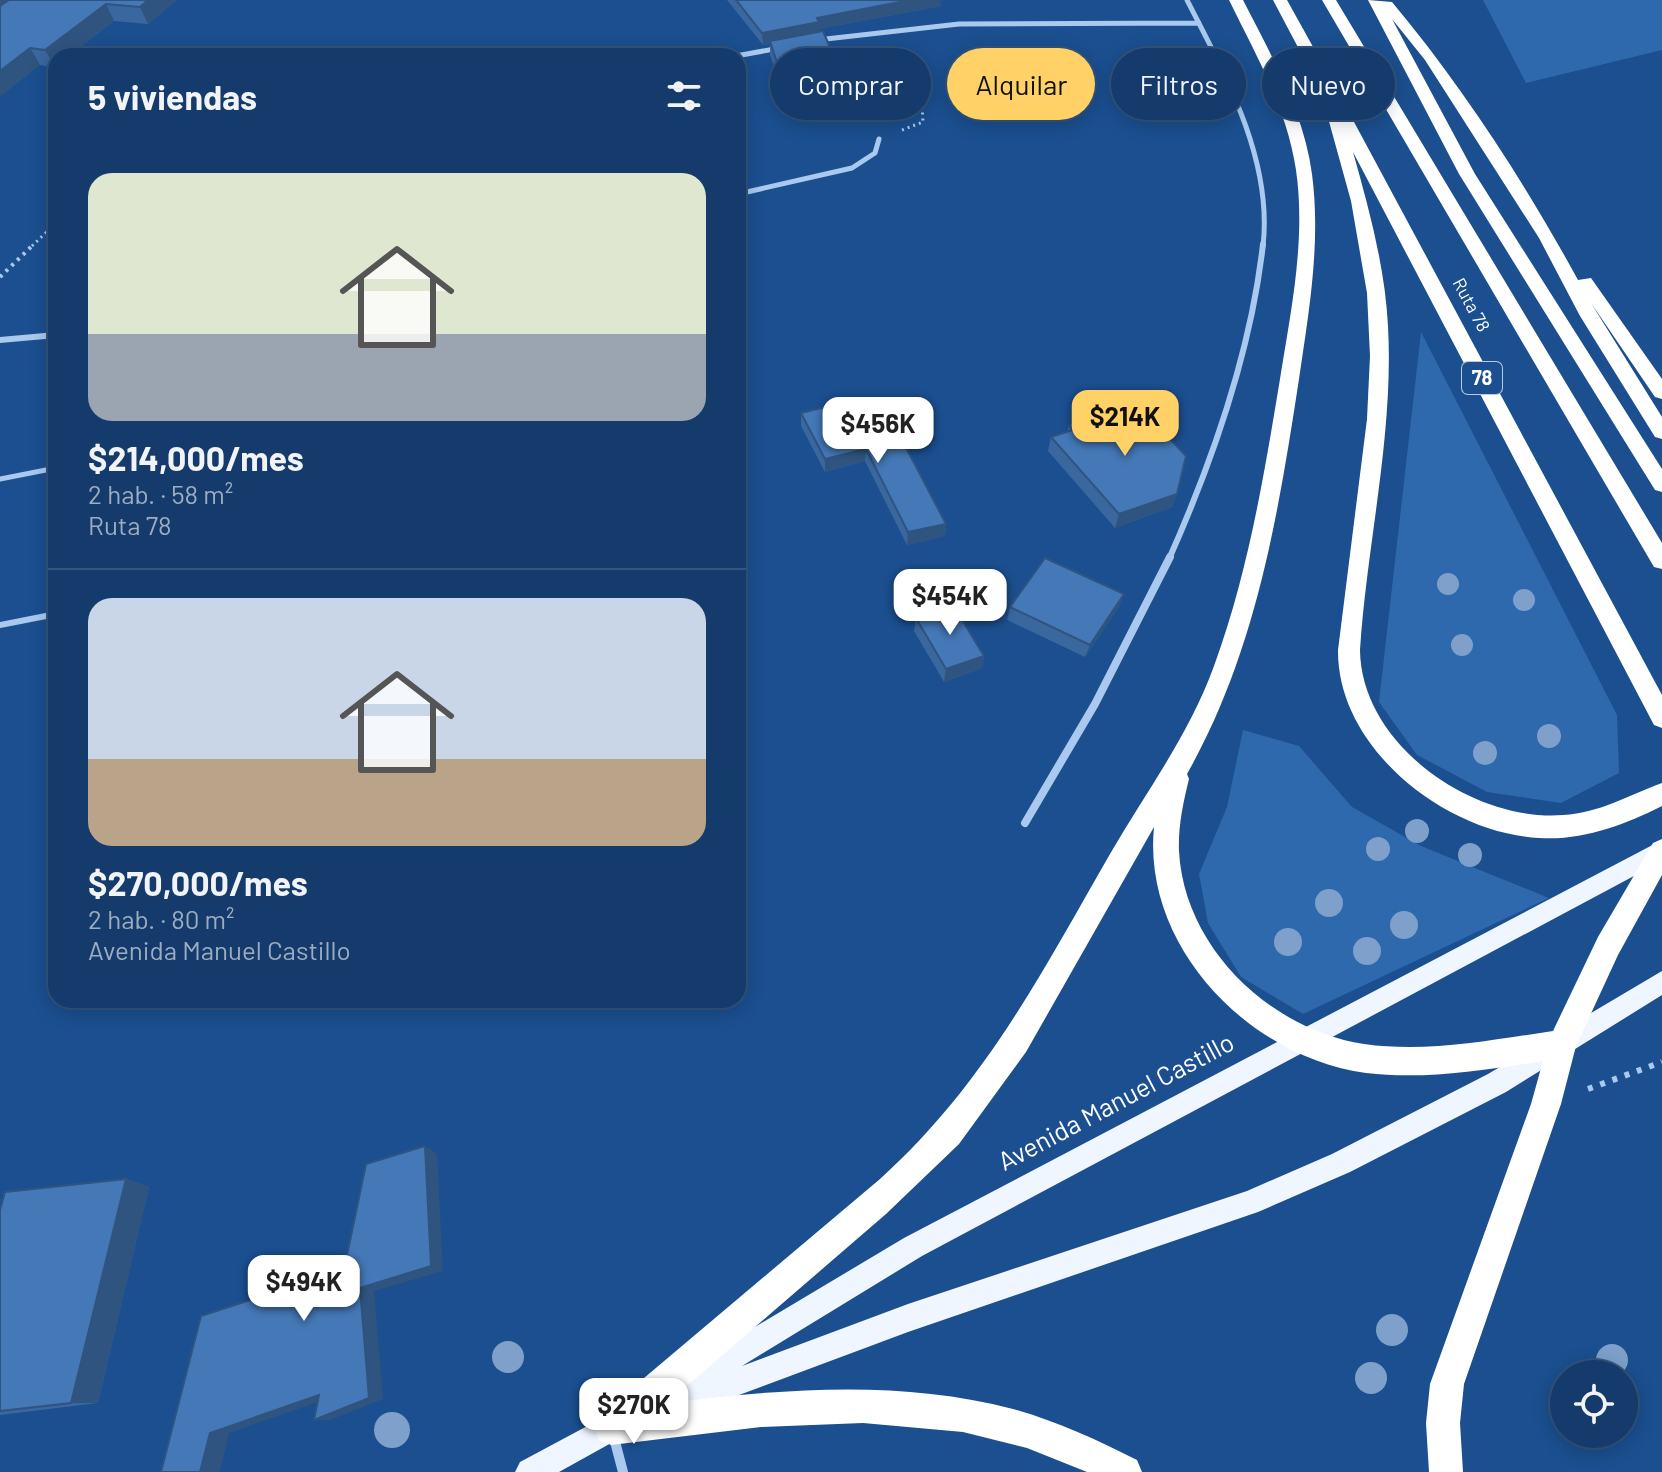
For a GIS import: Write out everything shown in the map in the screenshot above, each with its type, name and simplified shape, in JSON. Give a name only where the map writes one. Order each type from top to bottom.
[{"type":"highway","points":[[1236,0],[1278,86],[1297,139],[1307,205],[1307,243],[1298,324],[1267,523],[1255,578],[1229,654],[1182,761],[1170,806],[1166,861],[1182,923],[1197,951],[1237,997],[1301,1040],[1361,1057],[1395,1061],[1430,1061],[1562,1044]]},
{"type":"highway","name":"Ruta 78","points":[[1280,0],[1307,48]]},
{"type":"highway","name":"Ruta 78","points":[[1329,0],[1662,561]]},
{"type":"highway","points":[[1375,0],[1467,174],[1662,485]]},
{"type":"highway","points":[[1383,0],[1431,58],[1547,238],[1589,316],[1662,432]]},
{"type":"highway","points":[[1336,120],[1366,231],[1379,322],[1375,425],[1349,667],[1362,711],[1376,734],[1398,758],[1426,781],[1476,811],[1500,820],[1547,827],[1590,824],[1629,812],[1662,794]]},
{"type":"highway","name":"Ruta 78","points":[[1346,120],[1662,718]]},
{"type":"highway","points":[[1547,238],[1589,286],[1662,393]]},
{"type":"highway","points":[[611,1428],[853,1223],[948,1133],[1020,1036],[1143,820],[1182,761]]},
{"type":"highway","points":[[1446,1472],[1443,1423],[1447,1384],[1546,1104],[1562,1044],[1608,946],[1662,851]]},
{"type":"highway","points":[[611,1428],[804,1406],[953,1413],[1010,1426],[1068,1445],[1125,1472]]},
{"type":"main road","name":"Avenida Manuel Castillo","points":[[530,1472],[611,1428],[913,1247],[1662,851]]},
{"type":"main road","name":"Avenida Manuel Castillo","points":[[611,1428],[908,1318],[1249,1203],[1428,1121],[1662,982]]},
{"type":"street","points":[[1025,823],[1089,720],[1139,626],[1179,540],[1209,462],[1245,335],[1263,238],[1260,183],[1236,109],[1187,0]]},
{"type":"street","points":[[811,42],[918,26],[1013,22],[1199,23]]},
{"type":"street","points":[[746,54],[781,47]]},
{"type":"street","points":[[746,192],[852,168],[875,153],[879,139]]},
{"type":"street","points":[[0,340],[48,336]]},
{"type":"street","points":[[611,1428],[623,1472]]},
{"type":"lane","points":[[0,479],[48,470]]},
{"type":"lane","points":[[0,625],[48,616]]},
{"type":"path","points":[[879,139],[923,122],[918,26]]},
{"type":"path","points":[[0,277],[48,231]]},
{"type":"shaded area","points":[[1483,0],[1662,0],[1662,50],[1526,83]]},
{"type":"shaded area","points":[[1421,332],[1617,715],[1619,773],[1561,803],[1487,792],[1417,755],[1379,702]]},
{"type":"shaded area","points":[[1243,730],[1299,746],[1352,807],[1421,846],[1549,898],[1303,1014],[1241,977],[1208,923],[1199,874],[1227,807]]},
{"type":"building","points":[[9,0],[148,0],[140,7],[106,4],[45,50],[30,48],[0,71],[0,6]]},
{"type":"building","points":[[736,0],[910,0],[817,18],[819,22],[762,33]]},
{"type":"building","points":[[823,31],[830,48],[772,48],[770,41]]},
{"type":"building","points":[[842,403],[867,447],[901,438],[946,524],[908,532],[866,449],[825,459],[801,413]]},
{"type":"building","points":[[1115,409],[1121,416],[1142,409],[1186,456],[1177,494],[1119,514],[1051,437],[1073,430],[1069,425]]},
{"type":"building","points":[[1045,558],[1124,594],[1090,645],[1010,607]]},
{"type":"building","points":[[953,605],[984,656],[946,669],[916,618]]},
{"type":"building","points":[[425,1146],[431,1266],[360,1288],[369,1398],[314,1420],[319,1395],[210,1433],[200,1472],[161,1472],[201,1316],[344,1270],[366,1164]]},
{"type":"building","points":[[126,1179],[71,1403],[0,1411],[0,1210],[5,1192]]}]
